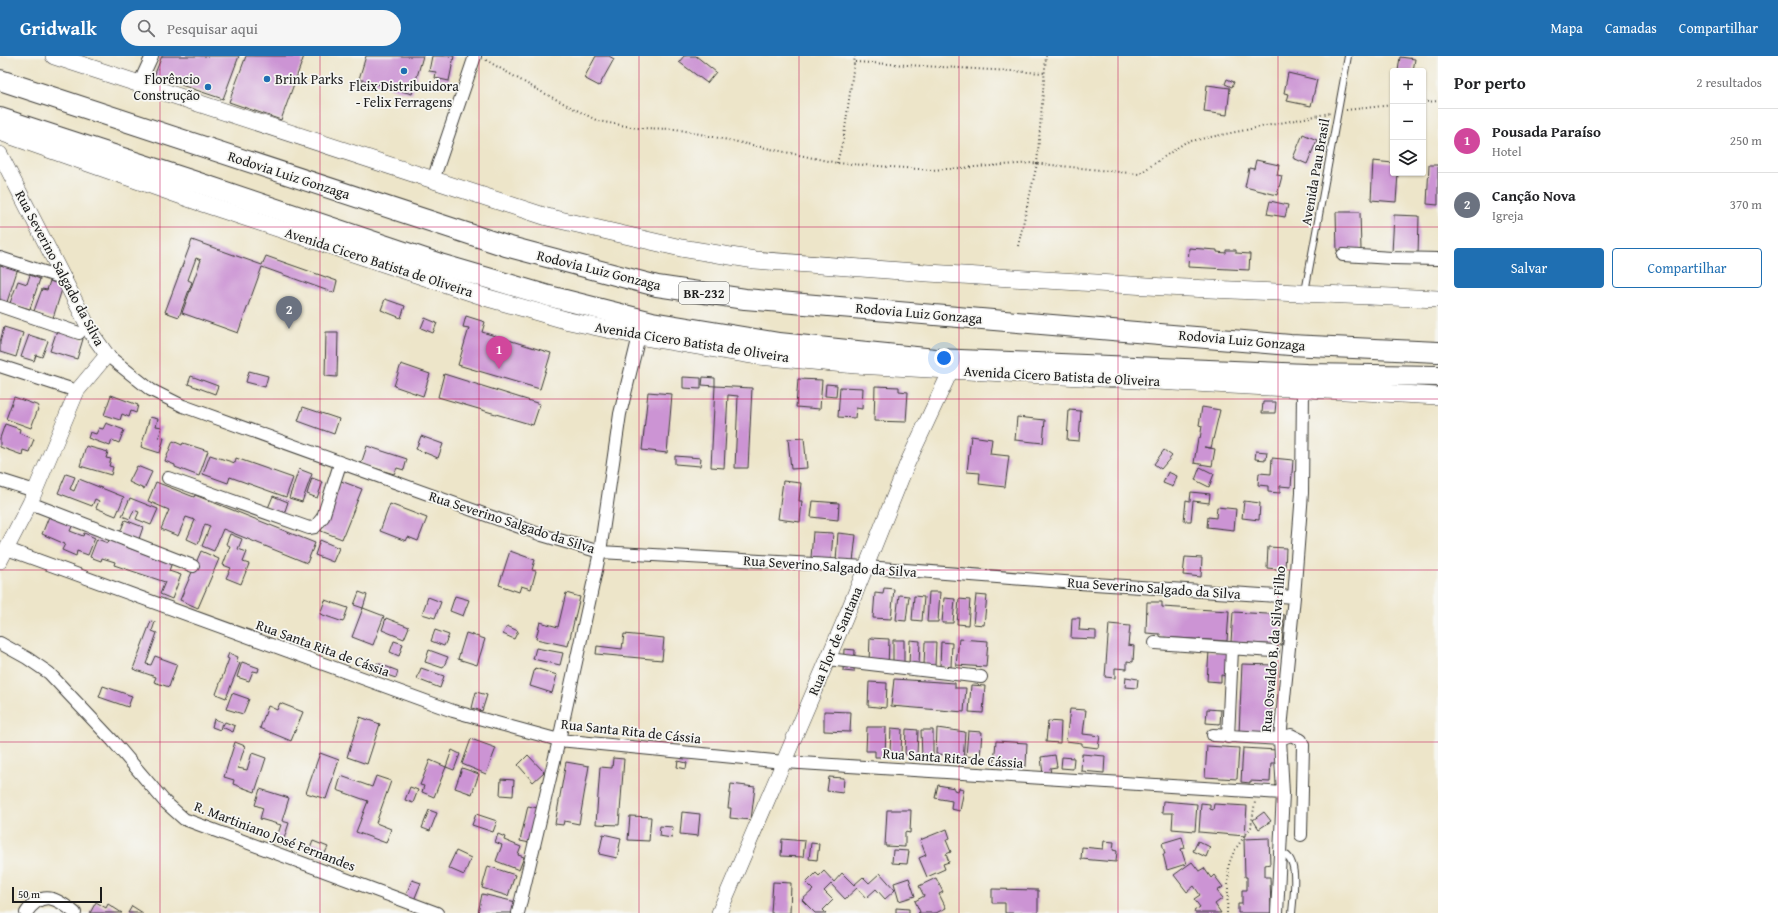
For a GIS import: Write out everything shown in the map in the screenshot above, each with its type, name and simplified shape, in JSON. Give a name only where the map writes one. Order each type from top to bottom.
[{"type":"highway","name":"Rodovia Luiz Gonzaga","points":[[0,80],[506,246],[657,286],[745,299],[1282,344],[1438,352]]},
{"type":"highway","name":"Rodovia Luiz Gonzaga","points":[[0,118],[440,264],[549,296],[652,322],[779,342],[935,359],[1306,374],[1438,376]]},
{"type":"main road","points":[[54,56],[433,180],[570,223],[681,248],[755,260],[936,274],[1438,299]]},
{"type":"main road","name":"Avenida Cicero Batista de Oliveira","points":[[0,132],[488,298],[568,321],[639,336],[758,356],[856,365],[1438,396]]},
{"type":"street","points":[[139,84],[152,56]]},
{"type":"street","points":[[433,180],[475,56]]},
{"type":"street","name":"Rua Severino Salgado da Silva","points":[[0,154],[66,280],[92,334],[108,356],[151,390],[183,406],[340,464],[542,534],[600,552],[866,567],[1294,597]]},
{"type":"street","points":[[1342,255],[1438,259]]},
{"type":"street","points":[[0,258],[66,280]]},
{"type":"street","points":[[0,306],[79,332]]},
{"type":"street","points":[[518,913],[559,740],[600,552],[620,414],[639,336]]},
{"type":"street","points":[[3,555],[32,497],[77,392],[108,356]]},
{"type":"street","points":[[0,366],[77,392]]},
{"type":"street","name":"Rua Flor de Santana","points":[[719,913],[828,659],[907,464],[951,370]]},
{"type":"street","name":"Rua Osvaldo B. da Silva Filho","points":[[1277,913],[1283,793],[1280,739],[1294,597],[1302,493],[1303,388]]},
{"type":"street","points":[[168,478],[309,528],[315,527],[323,517],[340,464]]},
{"type":"street","points":[[0,480],[32,497],[193,566]]},
{"type":"street","name":"Rua Santa Rita de Cássia","points":[[3,555],[453,711],[559,740],[784,762],[1283,793]]},
{"type":"street","name":"R. Martiniano José Fernandes","points":[[0,643],[27,658],[49,673],[113,741],[165,802],[184,819],[437,913]]},
{"type":"street","points":[[1155,643],[1274,651]]},
{"type":"street","points":[[1228,736],[1232,649]]},
{"type":"street","points":[[828,659],[981,676]]},
{"type":"street","points":[[1213,736],[1280,739],[1291,735],[1300,740],[1303,745],[1300,835]]},
{"type":"street","points":[[26,913],[38,900],[46,897],[65,905],[75,913]]},
{"type":"lane","name":"Avenida Pau Brasil","points":[[1305,293],[1348,56]]},
{"type":"lane","points":[[1280,853],[1285,853],[1291,857],[1294,865],[1292,913]]},
{"type":"path","points":[[480,56],[536,89],[598,120],[637,128],[676,129],[837,163],[932,170],[1037,164],[1139,174],[1186,142],[1338,111],[1390,106]]},
{"type":"path","points":[[837,163],[844,136],[855,56]]},
{"type":"path","points":[[1018,246],[1037,164],[1046,56]]},
{"type":"path","points":[[855,62],[1044,73]]},
{"type":"path","points":[[1426,102],[1438,101]]},
{"type":"path","points":[[1227,913],[1229,864],[1234,851],[1251,827],[1258,791]]},
{"type":"building","name":"Florêncio Construção","points":[[162,56],[239,56],[223,99],[154,76]]},
{"type":"building","name":"Brink Parks","points":[[246,56],[304,56],[281,120],[229,102]]},
{"type":"building","points":[[366,56],[423,56],[412,94],[359,79]]},
{"type":"building","points":[[432,56],[454,56],[449,81],[435,78],[436,72],[429,71]]},
{"type":"building","points":[[596,56],[609,56],[614,59],[599,86],[584,78]]},
{"type":"building","points":[[684,56],[696,56],[716,72],[707,83],[679,62]]},
{"type":"building","points":[[1400,57],[1415,59],[1414,68],[1398,68]]},
{"type":"building","points":[[1288,73],[1317,80],[1311,106],[1287,101],[1289,94],[1284,93]]},
{"type":"building","points":[[1227,79],[1234,82],[1232,87],[1225,84]]},
{"type":"building","points":[[1207,85],[1230,88],[1227,115],[1204,112]]},
{"type":"building","points":[[1303,134],[1317,140],[1307,164],[1293,158]]},
{"type":"building","points":[[1256,160],[1279,165],[1277,175],[1282,176],[1277,195],[1245,187],[1249,168],[1254,169]]},
{"type":"building","points":[[1373,161],[1390,163],[1390,176],[1398,176],[1396,202],[1371,200]]},
{"type":"building","points":[[1429,165],[1438,165],[1438,205],[1427,204]]},
{"type":"building","points":[[1270,201],[1288,205],[1285,217],[1267,214]]},
{"type":"building","points":[[1336,212],[1360,212],[1361,250],[1337,251]]},
{"type":"building","points":[[1394,215],[1419,216],[1418,255],[1392,253]]},
{"type":"building","points":[[192,240],[262,265],[266,256],[337,281],[334,293],[262,267],[238,333],[182,313],[201,260],[196,258],[188,280],[192,282],[179,317],[165,312]]},
{"type":"building","points":[[1189,248],[1217,250],[1217,252],[1226,253],[1226,250],[1236,250],[1236,253],[1250,254],[1249,270],[1188,267]]},
{"type":"building","points":[[0,262],[18,268],[7,302],[0,300]]},
{"type":"building","points":[[30,275],[40,279],[30,309],[10,303],[18,281],[27,284]]},
{"type":"building","points":[[50,281],[63,286],[53,318],[34,311],[42,289],[47,290]]},
{"type":"building","points":[[385,299],[405,306],[401,318],[381,310]]},
{"type":"building","points":[[466,316],[485,322],[482,332],[551,353],[540,389],[458,365],[469,328],[463,327]]},
{"type":"building","points":[[425,318],[437,323],[433,333],[421,328]]},
{"type":"building","points":[[4,327],[23,333],[16,357],[0,352],[0,342]]},
{"type":"building","points":[[57,330],[83,339],[77,359],[50,351]]},
{"type":"building","points":[[326,332],[338,332],[337,377],[325,376]]},
{"type":"building","points":[[29,335],[48,341],[42,357],[36,355],[34,361],[21,357]]},
{"type":"building","points":[[401,364],[430,374],[423,396],[394,386]]},
{"type":"building","points":[[249,371],[268,376],[265,387],[246,382]]},
{"type":"building","points":[[444,374],[540,404],[533,425],[438,397]]},
{"type":"building","points":[[191,376],[218,386],[215,394],[188,384]]},
{"type":"building","points":[[683,377],[701,378],[701,389],[683,388]]},
{"type":"building","points":[[703,377],[715,378],[715,386],[702,385]]},
{"type":"building","points":[[798,379],[822,380],[820,409],[796,407]]},
{"type":"building","points":[[826,384],[837,385],[836,397],[825,396]]},
{"type":"building","points":[[715,386],[752,388],[748,468],[735,468],[738,396],[728,395],[724,468],[711,467]]},
{"type":"building","points":[[875,386],[899,387],[899,391],[908,392],[906,422],[874,421]]},
{"type":"building","points":[[840,387],[863,388],[862,409],[856,408],[855,418],[838,417]]},
{"type":"building","points":[[648,392],[672,394],[667,453],[642,450]]},
{"type":"building","points":[[111,395],[138,405],[136,413],[131,411],[129,417],[122,414],[120,420],[104,415]]},
{"type":"building","points":[[14,397],[39,406],[31,428],[6,419]]},
{"type":"building","points":[[1263,402],[1276,402],[1275,413],[1262,413]]},
{"type":"building","points":[[303,407],[339,419],[334,434],[298,421]]},
{"type":"building","points":[[1202,407],[1220,410],[1211,448],[1204,447],[1215,449],[1212,466],[1194,463],[1198,438],[1200,439],[1202,426],[1199,425]]},
{"type":"building","points":[[1069,410],[1081,411],[1079,441],[1067,440]]},
{"type":"building","points":[[150,417],[158,419],[156,426],[162,427],[159,437],[164,438],[160,453],[141,447]]},
{"type":"building","points":[[1017,417],[1045,420],[1043,443],[1015,440]]},
{"type":"building","points":[[106,423],[124,430],[119,443],[112,440],[110,446],[88,438],[90,432],[96,434],[99,428],[103,429]]},
{"type":"building","points":[[5,424],[20,429],[19,433],[34,439],[29,452],[23,450],[22,455],[0,447],[0,438]]},
{"type":"building","points":[[421,436],[443,444],[438,458],[416,449]]},
{"type":"building","points":[[971,436],[992,439],[990,454],[1009,456],[1005,487],[979,484],[980,473],[967,472]]},
{"type":"building","points":[[804,438],[807,468],[791,469],[788,439]]},
{"type":"building","points":[[173,441],[182,445],[183,443],[208,451],[199,476],[175,467],[175,465],[165,461]]},
{"type":"building","points":[[86,446],[108,452],[106,458],[111,459],[109,466],[113,467],[111,475],[80,466]]},
{"type":"building","points":[[367,446],[407,459],[404,470],[397,468],[394,474],[361,464]]},
{"type":"building","points":[[1164,450],[1172,456],[1161,469],[1154,464]]},
{"type":"building","points":[[1256,451],[1267,452],[1266,460],[1255,459]]},
{"type":"building","points":[[210,455],[235,463],[236,458],[293,478],[286,497],[230,477],[228,483],[203,474]]},
{"type":"building","points":[[675,456],[701,458],[700,466],[675,464]]},
{"type":"building","points":[[1272,458],[1293,460],[1291,487],[1280,486],[1280,493],[1268,492],[1268,486],[1258,485],[1259,473],[1271,474]]},
{"type":"building","points":[[137,466],[152,472],[144,489],[129,482]]},
{"type":"building","points":[[1200,467],[1214,474],[1209,487],[1195,480]]},
{"type":"building","points":[[299,469],[312,474],[302,502],[289,498]]},
{"type":"building","points":[[1168,472],[1177,476],[1173,487],[1163,483]]},
{"type":"building","points":[[66,474],[75,477],[70,489],[74,491],[79,479],[124,497],[116,516],[96,508],[99,501],[95,499],[92,506],[58,493]]},
{"type":"building","points":[[312,478],[323,482],[317,498],[307,494]]},
{"type":"building","points":[[341,481],[362,489],[342,539],[321,531]]},
{"type":"building","points":[[783,481],[801,483],[799,501],[802,501],[800,522],[778,519]]},
{"type":"building","points":[[156,482],[194,497],[195,495],[315,543],[307,563],[223,529],[214,551],[202,546],[210,526],[205,524],[198,544],[187,539],[195,520],[186,517],[178,536],[161,529],[169,510],[148,501]]},
{"type":"building","points":[[1191,492],[1210,494],[1209,503],[1193,501],[1191,521],[1184,521],[1186,500],[1190,501]]},
{"type":"building","points":[[273,496],[288,502],[284,514],[268,508]]},
{"type":"building","points":[[130,498],[158,509],[151,525],[136,519],[139,512],[134,510],[130,519],[122,516]]},
{"type":"building","points":[[813,501],[839,503],[838,520],[811,517]]},
{"type":"building","points":[[1244,501],[1260,503],[1259,520],[1242,518]]},
{"type":"building","points":[[390,504],[427,518],[418,541],[408,537],[406,541],[380,531]]},
{"type":"building","points":[[1217,507],[1236,509],[1234,530],[1207,527],[1208,517],[1216,518]]},
{"type":"building","points":[[50,514],[73,524],[70,531],[83,536],[84,533],[95,538],[88,555],[77,551],[76,556],[62,550],[65,544],[42,534]]},
{"type":"building","points":[[125,520],[143,527],[138,542],[119,535]]},
{"type":"building","points":[[813,532],[833,533],[831,560],[811,558]]},
{"type":"building","points":[[838,533],[856,535],[853,562],[836,561]]},
{"type":"building","points":[[230,534],[242,539],[238,549],[247,552],[243,562],[249,564],[241,584],[226,578],[231,568],[223,565],[230,546],[226,544]]},
{"type":"building","points":[[110,537],[122,542],[121,545],[159,559],[172,562],[169,571],[181,575],[172,599],[160,594],[165,582],[114,565],[115,562],[102,558],[101,561],[90,557],[97,539],[108,543]]},
{"type":"building","points":[[320,540],[339,548],[333,562],[315,555]]},
{"type":"building","points":[[1268,547],[1286,548],[1285,570],[1267,568]]},
{"type":"building","points":[[201,551],[219,559],[198,608],[180,600]]},
{"type":"building","points":[[510,551],[535,560],[532,570],[536,571],[531,589],[521,586],[519,592],[499,585]]},
{"type":"building","points":[[1185,557],[1202,558],[1201,577],[1183,575]]},
{"type":"building","points":[[884,588],[894,589],[891,619],[873,618],[875,593],[883,594]]},
{"type":"building","points":[[359,592],[367,595],[363,608],[354,605]]},
{"type":"building","points":[[929,592],[940,592],[938,622],[927,622]]},
{"type":"building","points":[[566,593],[580,597],[568,646],[536,639],[540,622],[558,627]]},
{"type":"building","points":[[899,595],[909,596],[906,621],[896,620]]},
{"type":"building","points":[[976,595],[987,596],[984,625],[973,624]]},
{"type":"building","points":[[455,596],[469,600],[463,616],[450,611]]},
{"type":"building","points":[[914,596],[924,597],[922,621],[912,620]]},
{"type":"building","points":[[428,597],[441,602],[435,618],[422,614]]},
{"type":"building","points":[[944,598],[955,599],[953,623],[942,623]]},
{"type":"building","points":[[959,599],[970,600],[968,625],[957,624]]},
{"type":"building","points":[[325,600],[348,608],[343,622],[320,614]]},
{"type":"building","points":[[1147,602],[1162,602],[1162,607],[1229,611],[1227,641],[1160,637],[1160,634],[1146,633]]},
{"type":"building","points":[[363,608],[384,616],[373,645],[352,637]]},
{"type":"building","points":[[1233,612],[1284,615],[1282,645],[1231,642]]},
{"type":"building","points":[[386,618],[409,627],[404,639],[382,630]]},
{"type":"building","points":[[1072,618],[1080,618],[1079,630],[1096,631],[1096,639],[1071,638]]},
{"type":"building","points":[[151,621],[155,622],[152,631],[157,633],[146,664],[151,665],[155,656],[177,664],[169,687],[154,682],[156,677],[133,669]]},
{"type":"building","points":[[1109,624],[1130,626],[1128,645],[1134,646],[1133,662],[1127,661],[1127,669],[1115,668],[1115,678],[1105,677]]},
{"type":"building","points":[[507,626],[518,631],[514,639],[503,634]]},
{"type":"building","points":[[435,630],[449,635],[444,646],[431,641]]},
{"type":"building","points":[[466,633],[485,639],[477,665],[458,659]]},
{"type":"building","points":[[624,634],[664,638],[662,660],[596,654],[597,646],[622,649]]},
{"type":"building","points":[[870,638],[889,639],[888,668],[869,662]]},
{"type":"building","points":[[959,639],[988,641],[986,667],[956,665]]},
{"type":"building","points":[[893,640],[904,640],[904,664],[893,664]]},
{"type":"building","points":[[910,640],[920,641],[919,665],[909,665]]},
{"type":"building","points":[[394,641],[403,644],[399,656],[390,652]]},
{"type":"building","points":[[925,642],[936,642],[935,666],[924,665]]},
{"type":"building","points":[[941,642],[952,643],[951,667],[940,666]]},
{"type":"building","points":[[536,648],[563,653],[560,665],[533,659]]},
{"type":"building","points":[[844,649],[855,650],[854,672],[843,671]]},
{"type":"building","points":[[429,650],[448,657],[443,668],[425,662]]},
{"type":"building","points":[[1209,651],[1230,653],[1228,676],[1221,675],[1221,682],[1207,681]]},
{"type":"building","points":[[229,653],[238,657],[236,662],[240,663],[226,698],[216,694],[229,659],[227,658]]},
{"type":"building","points":[[242,662],[259,668],[258,672],[253,671],[249,681],[237,677]]},
{"type":"building","points":[[377,663],[398,671],[396,678],[374,671]]},
{"type":"building","points":[[1242,664],[1273,665],[1270,735],[1239,734]]},
{"type":"building","points":[[421,668],[444,676],[440,688],[417,679]]},
{"type":"building","points":[[535,668],[557,675],[552,693],[530,686]]},
{"type":"building","points":[[1126,677],[1138,679],[1137,688],[1125,687]]},
{"type":"building","points":[[894,679],[955,683],[955,688],[966,688],[964,712],[891,706]]},
{"type":"building","points":[[869,682],[887,683],[886,708],[868,706]]},
{"type":"building","points":[[971,685],[985,686],[983,713],[969,712]]},
{"type":"building","points":[[103,686],[132,696],[128,707],[99,697]]},
{"type":"building","points":[[476,692],[487,695],[482,711],[472,708]]},
{"type":"building","points":[[232,693],[249,699],[243,714],[226,709]]},
{"type":"building","points":[[280,703],[303,712],[291,741],[260,728],[268,706],[277,710]]},
{"type":"building","points":[[1070,709],[1086,710],[1083,734],[1100,736],[1098,748],[1082,746],[1082,743],[1066,741]]},
{"type":"building","points":[[1207,709],[1221,710],[1220,724],[1206,723]]},
{"type":"building","points":[[824,711],[851,712],[850,732],[824,731]]},
{"type":"building","points":[[360,717],[380,724],[367,764],[347,757]]},
{"type":"building","points":[[214,719],[222,722],[220,730],[212,727]]},
{"type":"building","points":[[1048,721],[1061,722],[1060,743],[1046,742]]},
{"type":"building","points":[[225,722],[235,726],[233,732],[222,727]]},
{"type":"building","points":[[867,727],[886,727],[885,757],[875,757],[875,751],[866,751]]},
{"type":"building","points":[[891,728],[902,729],[901,753],[890,753]]},
{"type":"building","points":[[937,728],[965,732],[963,762],[951,761],[952,755],[936,754]]},
{"type":"building","points":[[906,729],[918,730],[917,755],[905,754]]},
{"type":"building","points":[[921,730],[933,730],[933,758],[922,758]]},
{"type":"building","points":[[968,731],[982,732],[980,758],[966,756]]},
{"type":"building","points":[[471,739],[496,748],[486,774],[462,764]]},
{"type":"building","points":[[996,741],[1027,743],[1026,766],[994,764]]},
{"type":"building","points":[[235,742],[245,746],[238,768],[247,770],[252,753],[266,758],[255,792],[233,784],[234,780],[224,777]]},
{"type":"building","points":[[1207,746],[1239,748],[1237,779],[1205,777]]},
{"type":"building","points":[[1243,748],[1277,750],[1276,763],[1271,763],[1270,782],[1241,782]]},
{"type":"building","points":[[452,750],[460,754],[454,770],[446,767]]},
{"type":"building","points":[[320,753],[339,760],[326,799],[306,793]]},
{"type":"building","points":[[1082,754],[1105,756],[1104,773],[1081,771]]},
{"type":"building","points":[[528,755],[544,772],[533,782],[518,765]]},
{"type":"building","points":[[1055,755],[1057,767],[1050,768],[1051,774],[1043,775],[1041,757]]},
{"type":"building","points":[[1062,757],[1074,758],[1073,769],[1061,768]]},
{"type":"building","points":[[613,758],[624,759],[619,825],[596,824],[600,767],[612,768]]},
{"type":"building","points":[[430,760],[446,767],[434,797],[422,792],[424,786],[420,785]]},
{"type":"building","points":[[678,761],[687,763],[686,769],[677,767]]},
{"type":"building","points":[[566,762],[589,766],[579,824],[564,821],[563,825],[555,824]]},
{"type":"building","points":[[462,768],[479,774],[472,794],[455,788]]},
{"type":"building","points":[[341,776],[372,787],[376,776],[391,781],[376,823],[391,829],[386,843],[356,832],[368,801],[337,790]]},
{"type":"building","points":[[829,777],[844,778],[843,793],[827,791]]},
{"type":"building","points":[[501,779],[514,780],[513,796],[500,795]]},
{"type":"building","points":[[731,784],[755,787],[751,820],[730,818],[731,808],[728,808]]},
{"type":"building","points":[[938,785],[954,788],[954,790],[958,791],[959,788],[964,789],[960,811],[951,809],[952,801],[935,798]]},
{"type":"building","points":[[410,787],[418,790],[413,803],[405,800]]},
{"type":"building","points":[[260,789],[289,798],[282,821],[289,823],[282,845],[275,842],[281,825],[260,819],[263,808],[255,805]]},
{"type":"building","points":[[1163,801],[1197,804],[1195,831],[1172,829],[1173,813],[1162,813]]},
{"type":"building","points":[[1201,803],[1210,804],[1210,809],[1213,810],[1214,804],[1247,806],[1245,836],[1199,832]]},
{"type":"building","points":[[528,806],[538,808],[530,843],[520,841]]},
{"type":"building","points":[[429,810],[437,813],[430,831],[422,828]]},
{"type":"building","points":[[887,810],[911,810],[910,833],[905,832],[905,847],[885,846]]},
{"type":"building","points":[[682,812],[700,814],[698,836],[680,834]]},
{"type":"building","points":[[1264,812],[1271,821],[1259,829],[1253,820]]},
{"type":"building","points":[[476,814],[497,821],[493,832],[472,825]]},
{"type":"building","points":[[630,816],[651,817],[649,841],[628,840]]},
{"type":"building","points":[[660,826],[673,827],[672,838],[659,836]]},
{"type":"building","points":[[947,829],[950,838],[946,840],[951,852],[946,854],[949,862],[943,864],[945,869],[927,877],[919,858],[926,855],[920,840]]},
{"type":"building","points":[[498,834],[505,837],[504,840],[521,847],[518,855],[524,857],[519,870],[496,861],[502,845],[495,842]]},
{"type":"building","points":[[603,834],[621,838],[617,858],[599,854]]},
{"type":"building","points":[[1182,837],[1185,848],[1181,849],[1186,864],[1167,870],[1162,843]]},
{"type":"building","points":[[1269,838],[1270,864],[1265,865],[1265,877],[1270,877],[1271,913],[1238,913],[1238,904],[1242,904],[1242,890],[1247,890],[1247,877],[1245,877],[1244,839]]},
{"type":"building","points":[[782,839],[805,841],[803,857],[781,856]]},
{"type":"building","points":[[313,841],[328,847],[323,857],[309,851]]},
{"type":"building","points":[[1104,841],[1114,842],[1113,850],[1117,851],[1116,862],[1081,859],[1082,847],[1103,849]]},
{"type":"building","points":[[1198,841],[1210,847],[1206,857],[1193,851]]},
{"type":"building","points":[[811,843],[819,844],[817,860],[809,859]]},
{"type":"building","points":[[893,850],[909,851],[907,864],[892,863]]},
{"type":"building","points":[[456,851],[471,858],[464,875],[448,868]]},
{"type":"building","points":[[1192,862],[1199,871],[1204,868],[1211,878],[1214,875],[1223,887],[1217,891],[1223,898],[1215,904],[1221,913],[1195,913],[1194,911],[1200,907],[1194,899],[1200,895],[1194,886],[1187,892],[1174,875]]},
{"type":"building","points":[[488,866],[515,875],[508,896],[482,888]]},
{"type":"building","points":[[824,871],[834,882],[842,873],[854,885],[863,877],[869,883],[880,873],[895,890],[885,899],[876,889],[866,898],[857,888],[845,899],[831,884],[824,891],[833,900],[823,910],[826,913],[815,913],[802,900],[813,890],[806,883],[816,873],[819,876]]},
{"type":"building","points":[[909,878],[915,896],[899,901],[894,883]]},
{"type":"building","points":[[936,878],[943,892],[939,894],[946,908],[936,913],[918,913],[920,912],[915,901],[924,896],[919,886]]},
{"type":"building","points":[[412,880],[421,883],[414,900],[405,897]]},
{"type":"building","points":[[773,882],[791,883],[790,913],[771,913]]},
{"type":"building","points":[[992,889],[1038,890],[1038,913],[1005,913],[1005,903],[992,903]]},
{"type":"building","points":[[482,894],[516,902],[514,913],[478,913]]},
{"type":"building","points":[[96,902],[106,908],[108,904],[122,913],[90,913]]},
{"type":"building","points":[[132,906],[143,913],[128,913]]},
{"type":"building","points":[[896,908],[909,909],[909,913],[896,913]]},
{"type":"place","name":"Fleix Distribuidora - Felix Ferragens","points":[[404,71]]},
{"type":"place","name":"Brink Parks","points":[[267,79]]},
{"type":"place","name":"Florêncio Construção","points":[[208,87]]},
{"type":"place","name":"Canção Nova","points":[[289,329]]},
{"type":"place","name":"Pousada Paraíso","points":[[499,369]]}]
